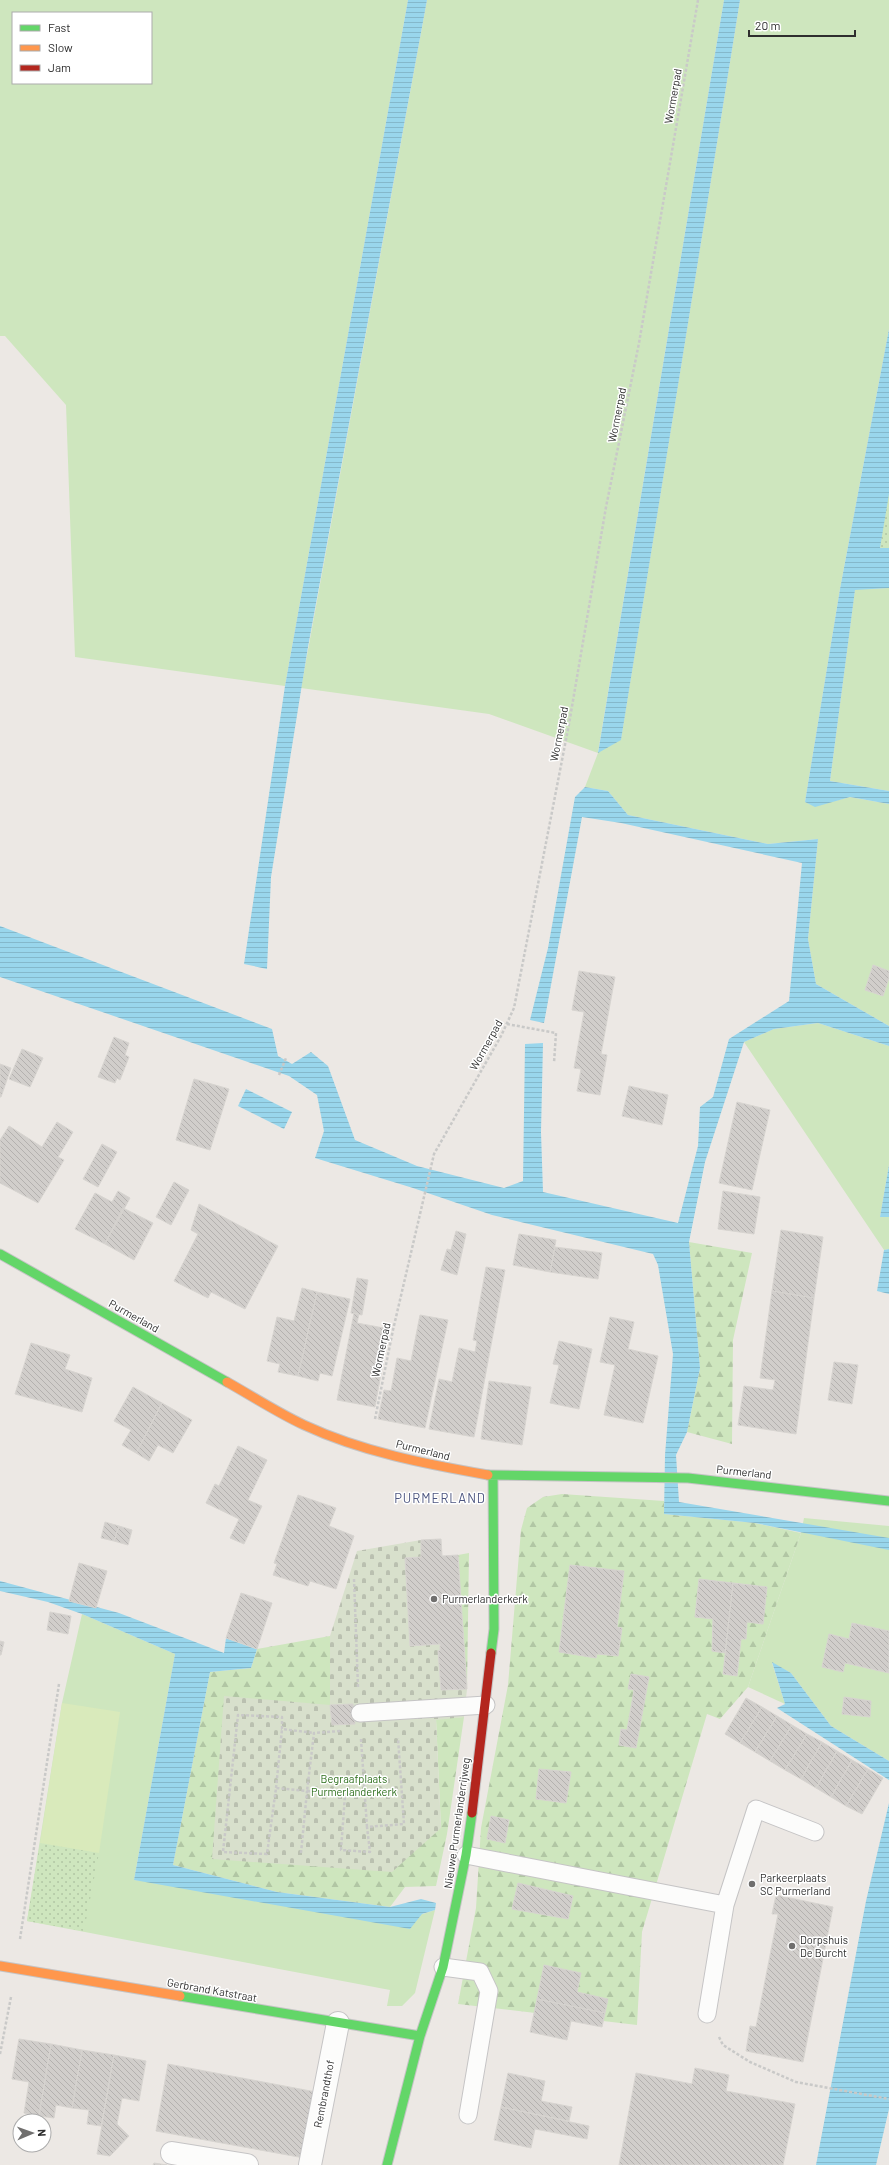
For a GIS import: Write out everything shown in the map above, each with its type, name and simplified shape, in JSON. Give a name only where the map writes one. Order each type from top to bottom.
[{"type":"street","name":"Purmerland","points":[[0,1254],[303,1425],[339,1440],[369,1449],[420,1463],[493,1476],[688,1478],[889,1501]]},
{"type":"street","name":"Nieuwe Purmerlanderrijweg","points":[[386,2165],[420,2036],[443,1967],[466,1855],[486,1705],[494,1629],[493,1476]]},
{"type":"street","name":"Gerbrand Katstraat","points":[[0,1966],[420,2036]]},
{"type":"street","name":"Rembrandthof","points":[[310,2165],[338,2023]]},
{"type":"street","points":[[172,2153],[247,2165]]},
{"type":"lane","points":[[360,1721],[396,1710],[486,1705]]},
{"type":"lane","points":[[707,2014],[725,1905],[756,1809],[815,1832]]},
{"type":"lane","points":[[466,1855],[725,1905]]},
{"type":"lane","points":[[443,1967],[480,1972],[489,1991],[468,2115]]},
{"type":"path","name":"Wormerpad","points":[[369,1449],[393,1330],[424,1203],[432,1160],[507,1024],[514,1008],[569,724],[606,507],[639,344],[698,0]]},
{"type":"path","points":[[507,1024],[556,1033],[554,1063]]},
{"type":"path","points":[[279,1075],[286,1058]]},
{"type":"path","points":[[276,1788],[345,1795],[341,1850],[370,1852],[360,1721],[354,1579]]},
{"type":"path","points":[[0,2054],[16,1969],[59,1684]]},
{"type":"path","points":[[367,1827],[404,1824],[396,1710]]},
{"type":"path","points":[[238,1715],[282,1717],[282,1729],[267,1854],[223,1852],[238,1715]]},
{"type":"path","points":[[282,1729],[314,1733],[360,1721]]},
{"type":"path","points":[[301,1853],[314,1733]]},
{"type":"path","points":[[707,2014],[723,2045],[750,2062],[796,2082],[889,2099]]},
{"type":"green space","points":[[0,0],[408,0],[285,686],[75,657],[66,405],[5,336],[0,336]]},
{"type":"green space","points":[[427,0],[724,0],[598,752],[621,739],[740,0],[889,0],[889,329],[840,589],[805,802],[815,806],[850,797],[889,804],[889,1026],[816,984],[808,939],[818,839],[768,844],[628,815],[608,791],[585,787],[598,753],[489,714],[301,688]]},
{"type":"green space","points":[[889,443],[889,570],[868,571]]},
{"type":"green space","points":[[889,588],[889,791],[830,781],[855,589]]},
{"type":"green space","points":[[818,1023],[889,1046],[889,1165],[880,1217],[889,1217],[889,1249],[884,1250],[744,1042],[774,1029]]},
{"type":"green space","points":[[689,1242],[752,1253],[733,1340],[732,1444],[687,1432],[700,1368]]},
{"type":"green space","points":[[562,1494],[664,1501],[664,1514],[755,1523],[801,1533],[748,1687],[720,1719],[707,1714],[642,1932],[637,2025],[458,2004],[476,1908],[481,1828],[508,1685],[521,1530],[527,1508],[543,1497]]},
{"type":"green space","points":[[804,1518],[889,1526],[889,1761],[831,1726],[791,1673],[772,1663],[785,1704],[748,1687],[801,1533]]},
{"type":"green space","name":"Begraafplaats Purmerlanderkerk","points":[[421,1540],[421,1557],[405,1558],[410,1646],[440,1644],[440,1650],[438,1651],[441,1690],[467,1689],[464,1717],[436,1720],[441,1828],[392,1872],[212,1859],[224,1696],[330,1705],[330,1636],[357,1551]]},
{"type":"green space","points":[[469,1553],[467,1689],[458,1555]]},
{"type":"green space","points":[[82,1614],[175,1654],[134,1880],[423,1914],[435,1910],[415,1993],[402,2006],[387,2006],[390,1990],[27,1921],[62,1703]]},
{"type":"green space","points":[[330,1636],[330,1705],[441,1828],[436,1719],[464,1717],[447,1834],[436,1886],[405,1887],[390,1907],[277,1892],[173,1865],[210,1672],[251,1668],[257,1649]]},
{"type":"green space","points":[[62,1703],[120,1712],[99,1853],[40,1843]]},
{"type":"green space","points":[[40,1843],[99,1853],[84,1931],[27,1921]]},
{"type":"water","points":[[408,0],[427,0],[308,647],[271,877],[267,969],[244,964],[285,686]]},
{"type":"water","points":[[724,0],[740,0],[621,740],[598,753]]},
{"type":"water","points":[[889,329],[889,494],[880,548],[889,548],[889,588],[855,590],[830,781],[889,791],[889,804],[850,797],[815,807],[805,802],[840,589]]},
{"type":"water","points":[[585,787],[608,791],[628,815],[768,844],[818,839],[808,939],[816,984],[889,1026],[889,1046],[818,1023],[774,1029],[744,1042],[705,1162],[689,1242],[700,1368],[687,1432],[676,1455],[679,1502],[889,1538],[889,1550],[755,1523],[664,1514],[665,1455],[673,1354],[658,1265],[653,1254],[492,1215],[413,1188],[315,1158],[324,1131],[317,1095],[289,1076],[0,977],[0,926],[272,1029],[278,1056],[292,1064],[311,1052],[328,1066],[355,1140],[417,1166],[504,1188],[523,1181],[525,1044],[543,1043],[541,1132],[543,1192],[678,1223],[698,1146],[700,1107],[713,1097],[729,1039],[789,1001],[802,863],[621,823],[582,817],[544,1023],[530,1020],[548,948],[575,797]]},
{"type":"water","points":[[246,1089],[292,1112],[284,1129],[238,1106]]},
{"type":"water","points":[[889,1165],[889,1217],[880,1217]]},
{"type":"water","points":[[889,1249],[889,1294],[877,1291],[884,1250]]},
{"type":"water","points":[[0,1581],[119,1613],[224,1653],[226,1638],[257,1649],[251,1668],[210,1672],[173,1865],[277,1892],[390,1907],[421,1899],[436,1903],[435,1910],[422,1914],[410,1929],[134,1880],[175,1654],[82,1614],[48,1602],[0,1591]]},
{"type":"water","points":[[772,1662],[791,1673],[831,1726],[889,1761],[889,1780],[777,1708],[785,1704]]},
{"type":"water","points":[[889,1803],[889,2109],[876,2165],[816,2165],[866,1901]]},
{"type":"building","points":[[873,965],[889,971],[889,978],[883,996],[865,990]]},
{"type":"building","points":[[579,971],[615,977],[601,1054],[607,1055],[600,1095],[577,1091],[581,1069],[574,1068],[584,1012],[572,1010]]},
{"type":"building","points":[[114,1037],[129,1043],[125,1055],[129,1057],[120,1080],[117,1078],[115,1083],[98,1077]]},
{"type":"building","points":[[22,1049],[43,1058],[30,1087],[9,1079]]},
{"type":"building","points":[[0,1064],[11,1068],[1,1097],[0,1097]]},
{"type":"building","points":[[194,1079],[229,1089],[210,1150],[176,1140]]},
{"type":"building","points":[[629,1086],[668,1095],[662,1125],[622,1116]]},
{"type":"building","points":[[737,1102],[770,1110],[752,1190],[719,1183]]},
{"type":"building","points":[[57,1122],[73,1132],[58,1157],[64,1160],[38,1203],[0,1183],[0,1140],[9,1126],[42,1147]]},
{"type":"building","points":[[102,1144],[117,1152],[98,1187],[83,1179]]},
{"type":"building","points":[[174,1182],[189,1190],[171,1225],[156,1217]]},
{"type":"building","points":[[118,1191],[130,1198],[105,1244],[75,1229],[95,1193],[112,1202]]},
{"type":"building","points":[[723,1191],[760,1197],[754,1234],[718,1229]]},
{"type":"building","points":[[199,1204],[278,1246],[245,1309],[211,1292],[208,1298],[174,1281],[198,1234],[191,1230]]},
{"type":"building","points":[[123,1208],[153,1223],[134,1260],[105,1244]]},
{"type":"building","points":[[781,1230],[823,1237],[814,1298],[772,1291]]},
{"type":"building","points":[[456,1231],[466,1234],[457,1275],[441,1270],[447,1249],[451,1250]]},
{"type":"building","points":[[519,1234],[556,1240],[550,1272],[513,1265]]},
{"type":"building","points":[[555,1247],[602,1253],[598,1279],[550,1272]]},
{"type":"building","points":[[486,1267],[505,1270],[474,1437],[429,1429],[439,1379],[452,1382],[459,1348],[475,1352],[477,1341],[473,1340]]},
{"type":"building","points":[[357,1278],[368,1280],[362,1315],[351,1313]]},
{"type":"building","points":[[302,1288],[317,1292],[298,1376],[278,1372],[280,1364],[267,1361],[277,1317],[294,1321]]},
{"type":"building","points":[[772,1291],[814,1298],[796,1434],[738,1425],[744,1386],[773,1390],[775,1380],[760,1378]]},
{"type":"building","points":[[317,1292],[350,1299],[332,1376],[320,1373],[318,1381],[298,1376]]},
{"type":"building","points":[[354,1313],[359,1314],[357,1323],[389,1329],[375,1407],[337,1400]]},
{"type":"building","points":[[420,1315],[448,1320],[425,1428],[378,1419],[384,1390],[391,1391],[397,1358],[411,1361]]},
{"type":"building","points":[[610,1317],[634,1322],[628,1349],[658,1356],[643,1423],[604,1415],[615,1365],[600,1362]]},
{"type":"building","points":[[559,1341],[592,1349],[579,1409],[550,1403],[559,1365],[553,1364]]},
{"type":"building","points":[[31,1343],[70,1355],[65,1369],[92,1378],[82,1412],[15,1394]]},
{"type":"building","points":[[834,1362],[858,1365],[852,1404],[828,1400]]},
{"type":"building","points":[[489,1381],[531,1387],[522,1445],[481,1439]]},
{"type":"building","points":[[133,1387],[162,1403],[136,1453],[122,1445],[131,1430],[114,1421]]},
{"type":"building","points":[[162,1403],[192,1420],[173,1453],[158,1445],[149,1461],[136,1453]]},
{"type":"building","points":[[238,1446],[267,1460],[248,1500],[262,1506],[244,1544],[230,1538],[239,1519],[206,1503],[215,1484],[219,1486]]},
{"type":"building","points":[[298,1495],[336,1508],[329,1526],[354,1536],[336,1589],[310,1581],[308,1586],[273,1575],[277,1564],[274,1563]]},
{"type":"building","points":[[105,1522],[119,1526],[114,1541],[101,1538]]},
{"type":"building","points":[[119,1526],[132,1530],[128,1545],[114,1541]]},
{"type":"building","name":"Purmerlanderkerk","points":[[441,1539],[442,1556],[458,1555],[467,1689],[441,1690],[438,1651],[440,1650],[440,1644],[410,1646],[405,1558],[421,1557],[421,1540]]},
{"type":"building","points":[[79,1563],[107,1571],[96,1608],[69,1601]]},
{"type":"building","points":[[570,1565],[624,1571],[617,1627],[622,1628],[618,1656],[597,1654],[596,1658],[559,1652]]},
{"type":"building","points":[[699,1579],[733,1583],[725,1653],[712,1651],[713,1619],[695,1617]]},
{"type":"building","points":[[733,1583],[767,1587],[763,1624],[747,1622],[746,1639],[741,1639],[737,1676],[723,1674]]},
{"type":"building","points":[[241,1593],[272,1603],[257,1649],[226,1638]]},
{"type":"building","points":[[50,1612],[71,1616],[68,1634],[47,1630]]},
{"type":"building","points":[[852,1623],[889,1631],[889,1673],[845,1663],[843,1672],[822,1667],[829,1634],[849,1639]]},
{"type":"building","points":[[0,1641],[4,1642],[1,1655],[0,1655]]},
{"type":"building","points":[[631,1674],[649,1677],[636,1748],[619,1745],[621,1729],[627,1730],[634,1690],[628,1689]]},
{"type":"building","points":[[844,1697],[871,1701],[870,1717],[842,1714]]},
{"type":"building","points":[[746,1698],[762,1707],[740,1743],[725,1734]]},
{"type":"building","points":[[353,1704],[355,1724],[332,1725],[330,1705]]},
{"type":"building","points":[[762,1707],[777,1716],[755,1752],[740,1743]]},
{"type":"building","points":[[777,1716],[792,1725],[770,1761],[755,1752]]},
{"type":"building","points":[[792,1725],[807,1734],[785,1770],[770,1761]]},
{"type":"building","points":[[807,1734],[822,1742],[801,1779],[785,1770]]},
{"type":"building","points":[[822,1742],[837,1751],[816,1788],[801,1779]]},
{"type":"building","points":[[837,1751],[852,1760],[831,1797],[816,1788]]},
{"type":"building","points":[[852,1760],[868,1769],[846,1806],[831,1797]]},
{"type":"building","points":[[539,1769],[571,1772],[566,1803],[536,1799]]},
{"type":"building","points":[[868,1769],[883,1778],[862,1814],[846,1806]]},
{"type":"building","points":[[491,1816],[509,1820],[505,1843],[487,1839]]},
{"type":"building","points":[[518,1883],[573,1896],[568,1919],[512,1909]]},
{"type":"building","points":[[776,1895],[833,1907],[803,2062],[746,2051],[750,2026],[756,2027],[778,1914],[772,1914]]},
{"type":"building","points":[[544,1965],[581,1973],[577,1992],[608,1999],[605,2013],[537,1999]]},
{"type":"building","points":[[537,1999],[605,2013],[602,2027],[571,2021],[567,2040],[530,2032]]},
{"type":"building","points":[[19,2039],[51,2044],[40,2113],[24,2113],[29,2082],[12,2079]]},
{"type":"building","points":[[51,2044],[82,2050],[72,2108],[56,2105],[54,2118],[52,2118],[52,2113],[40,2113]]},
{"type":"building","points":[[82,2050],[114,2055],[101,2126],[87,2124],[89,2110],[72,2108]]},
{"type":"building","points":[[114,2055],[146,2061],[139,2101],[122,2098],[117,2124],[129,2136],[110,2156],[97,2154]]},
{"type":"building","points":[[168,2064],[316,2092],[304,2158],[156,2131]]},
{"type":"building","points":[[695,2068],[729,2075],[726,2091],[795,2104],[783,2165],[619,2165],[636,2073],[692,2084]]},
{"type":"building","points":[[508,2073],[545,2081],[541,2101],[572,2107],[569,2121],[501,2107]]},
{"type":"building","points":[[501,2107],[589,2126],[587,2139],[535,2129],[531,2148],[494,2140]]},
{"type":"building","points":[[154,2163],[167,2165],[153,2165]]},
{"type":"traffic: fast","points":[[0,1254],[227,1382]]},
{"type":"traffic: fast","points":[[488,1475],[688,1478],[889,1501]]},
{"type":"traffic: fast","points":[[491,1653],[494,1629],[493,1476]]},
{"type":"traffic: fast","points":[[387,2165],[420,2036],[443,1967],[466,1855],[472,1813]]},
{"type":"traffic: fast","points":[[180,1996],[420,2036]]},
{"type":"traffic: slow","points":[[227,1382],[294,1420],[348,1443],[394,1456],[488,1475]]},
{"type":"traffic: slow","points":[[0,1966],[180,1996]]},
{"type":"traffic: jam","points":[[472,1813],[491,1653]]},
{"type":"place","name":"Purmerlanderkerk","points":[[434,1599]]},
{"type":"place","name":"Parkeerplaats SC Purmerland","points":[[752,1884]]},
{"type":"place","name":"Dorpshuis De Burcht","points":[[792,1946]]},
{"type":"district","name":"PURMERLAND","points":[[440,1498]]}]
